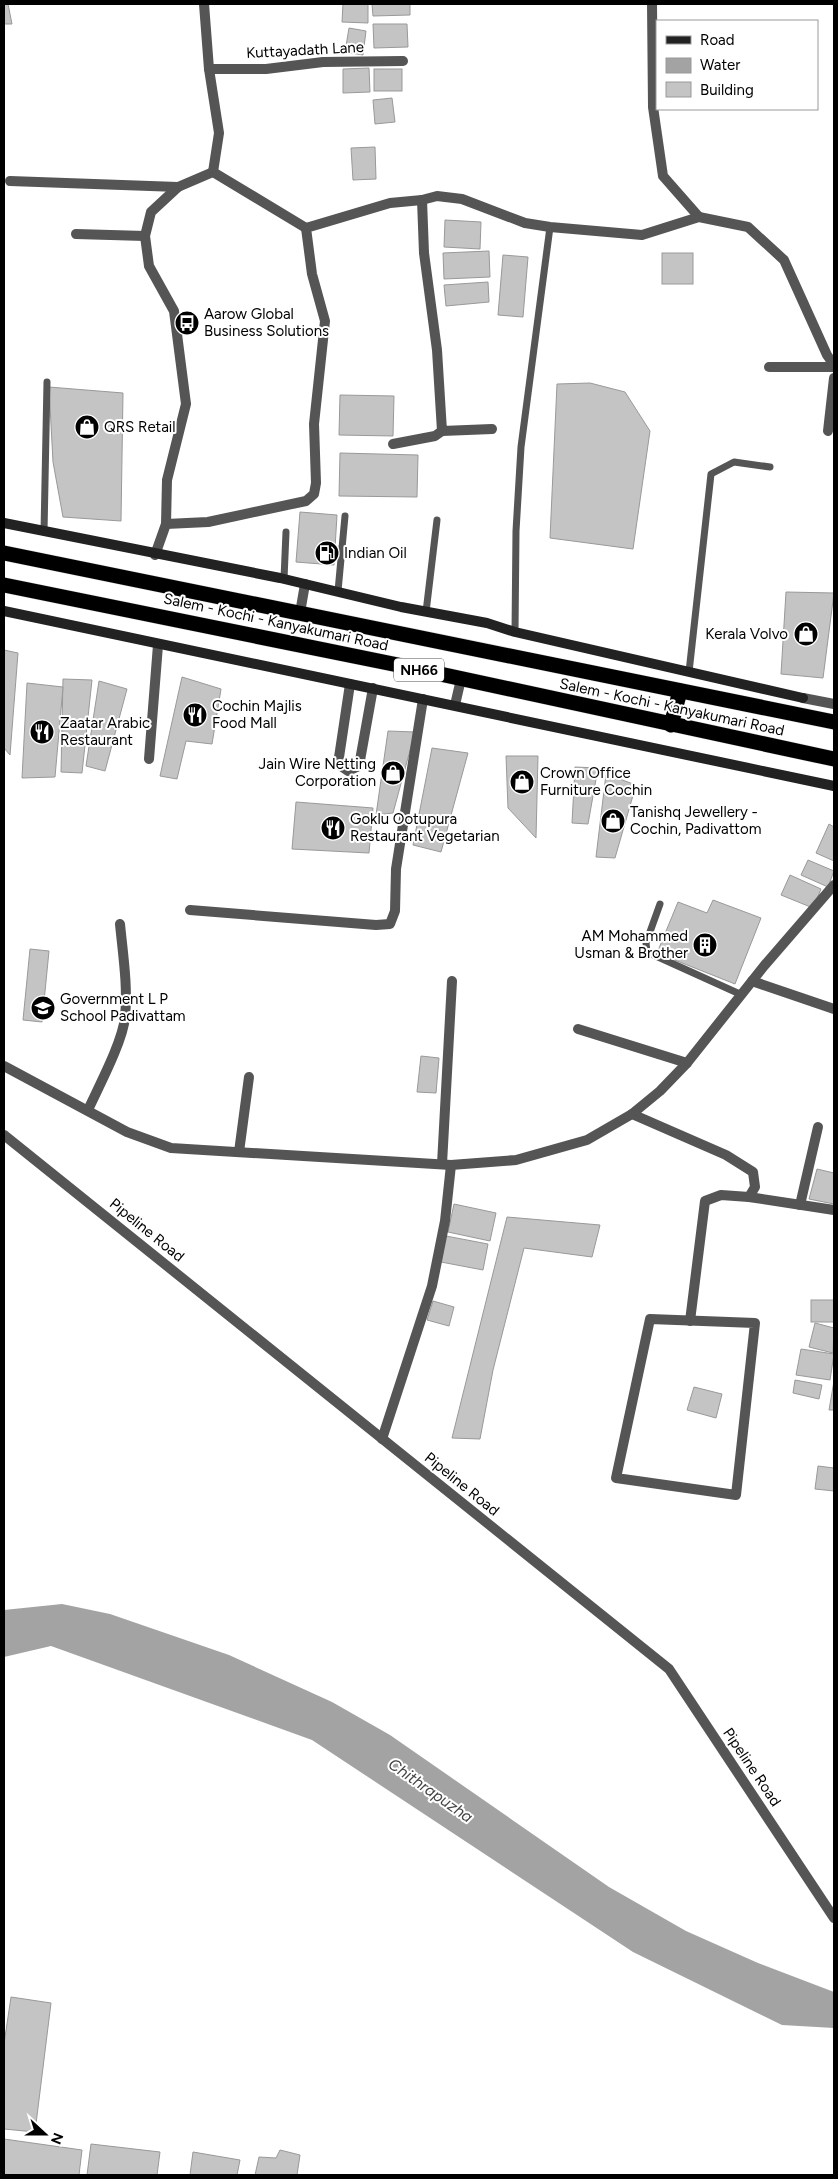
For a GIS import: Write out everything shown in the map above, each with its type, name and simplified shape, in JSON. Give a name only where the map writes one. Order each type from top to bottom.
[{"type":"highway","name":"Salem - Kochi - Kanyakumari Road","points":[[4,553],[834,722]]},
{"type":"highway","name":"Salem - Kochi - Kanyakumari Road","points":[[4,585],[461,679],[834,759]]},
{"type":"highway","points":[[671,725],[680,691]]},
{"type":"street","points":[[204,4],[209,70],[219,132],[213,172]]},
{"type":"street","points":[[652,4],[653,107],[663,176],[699,217]]},
{"type":"street","name":"Kuttayadath Lane","points":[[209,70],[266,70],[323,62],[403,61]]},
{"type":"street","points":[[155,554],[166,524],[167,480],[186,404],[174,311],[149,266],[145,236],[151,212],[178,187],[213,172]]},
{"type":"street","points":[[213,172],[306,228],[390,203],[422,200],[437,196],[462,199],[525,223],[550,227],[642,235],[699,217],[748,227],[784,260],[827,355],[834,366]]},
{"type":"street","points":[[10,181],[178,187]]},
{"type":"street","points":[[422,200],[424,252],[437,350],[442,431]]},
{"type":"street","points":[[166,524],[208,522],[306,501],[314,494],[316,483],[314,424],[325,321],[312,274],[306,228]]},
{"type":"street","points":[[76,234],[145,236]]},
{"type":"street","points":[[769,367],[834,366]]},
{"type":"street","points":[[828,431],[834,378]]},
{"type":"street","points":[[393,444],[436,436],[442,431],[492,430]]},
{"type":"street","points":[[4,523],[305,584],[426,612],[487,623],[515,632],[834,704]]},
{"type":"street","points":[[300,613],[305,584]]},
{"type":"street","points":[[4,611],[834,786]]},
{"type":"street","points":[[150,759],[158,645]]},
{"type":"street","points":[[455,706],[461,679]]},
{"type":"street","points":[[350,684],[338,764],[348,770],[359,766],[373,688]]},
{"type":"street","points":[[190,910],[376,925],[390,924],[396,911],[396,869],[423,699]]},
{"type":"street","points":[[4,1066],[127,1132],[171,1148],[446,1165],[516,1160],[587,1140],[632,1114],[660,1091],[687,1063],[752,981],[834,885]]},
{"type":"street","points":[[88,1110],[112,1056],[125,1018],[126,988],[120,924]]},
{"type":"street","points":[[382,1439],[432,1286],[445,1221],[452,981]]},
{"type":"street","points":[[752,981],[834,1009]]},
{"type":"street","points":[[578,1028],[687,1063]]},
{"type":"street","points":[[239,1152],[249,1078]]},
{"type":"street","points":[[632,1114],[726,1155],[753,1172],[755,1188],[748,1197]]},
{"type":"street","points":[[800,1205],[818,1127]]},
{"type":"street","name":"Pipeline Road","points":[[4,1135],[669,1669],[834,1918]]},
{"type":"street","points":[[690,1321],[705,1201],[722,1195],[834,1210]]},
{"type":"street","points":[[650,1319],[690,1321],[754,1323],[736,1495],[616,1478],[650,1319]]},
{"type":"lane","points":[[515,632],[516,531],[521,448],[550,227]]},
{"type":"lane","points":[[44,532],[48,382]]},
{"type":"lane","points":[[689,672],[711,474],[734,462],[770,467]]},
{"type":"lane","points":[[338,591],[345,516]]},
{"type":"lane","points":[[426,612],[437,520]]},
{"type":"lane","points":[[284,580],[286,532]]},
{"type":"lane","points":[[660,904],[646,943],[647,952],[742,995]]},
{"type":"water","name":"Chithrapuzha","points":[[62,1604],[110,1614],[229,1655],[332,1702],[390,1735],[609,1887],[686,1931],[758,1963],[834,1992],[834,2028],[782,2025],[633,1952],[312,1740],[51,1646],[4,1657],[4,1610]]},
{"type":"building","points":[[4,4],[8,4],[12,24],[4,24]]},
{"type":"building","points":[[343,4],[368,4],[368,23],[342,22]]},
{"type":"building","points":[[372,4],[410,4],[410,15],[373,16]]},
{"type":"building","points":[[373,24],[407,24],[408,47],[374,48]]},
{"type":"building","points":[[349,28],[366,31],[363,55],[345,52]]},
{"type":"building","points":[[369,68],[370,92],[343,93],[343,69]]},
{"type":"building","points":[[374,69],[402,69],[402,91],[374,91]]},
{"type":"building","points":[[392,98],[395,122],[375,124],[373,100]]},
{"type":"building","points":[[375,147],[376,179],[353,180],[351,148]]},
{"type":"building","points":[[445,220],[481,222],[480,249],[444,247]]},
{"type":"building","points":[[489,251],[490,277],[444,279],[443,253]]},
{"type":"building","points":[[662,253],[693,253],[693,284],[662,284]]},
{"type":"building","points":[[503,255],[528,257],[523,317],[498,315]]},
{"type":"building","points":[[488,282],[489,302],[446,306],[444,285]]},
{"type":"building","points":[[590,383],[625,392],[650,431],[633,549],[550,538],[557,384]]},
{"type":"building","name":"QRS Retail","points":[[49,387],[123,393],[121,521],[63,517],[53,462]]},
{"type":"building","points":[[340,395],[394,396],[393,436],[339,435]]},
{"type":"building","points":[[340,453],[418,455],[417,497],[339,496]]},
{"type":"building","points":[[300,512],[337,515],[334,565],[296,562]]},
{"type":"building","name":"Kerala Volvo","points":[[786,592],[834,593],[823,678],[781,674]]},
{"type":"building","points":[[4,650],[18,653],[10,755],[4,748]]},
{"type":"building","name":"Cochin Majlis Food Mall","points":[[182,677],[221,689],[212,744],[186,741],[177,779],[160,776]]},
{"type":"building","points":[[63,679],[92,680],[82,773],[61,772]]},
{"type":"building","points":[[99,681],[127,689],[105,771],[86,766]]},
{"type":"building","name":"Zaatar Arabic Restaurant","points":[[27,683],[63,687],[55,777],[22,778]]},
{"type":"building","name":"Jain Wire Netting Corporation","points":[[388,731],[415,732],[393,813],[376,815]]},
{"type":"building","points":[[432,748],[468,753],[441,852],[413,845]]},
{"type":"building","name":"Crown Office Furniture Cochin","points":[[506,756],[538,756],[536,838],[508,808]]},
{"type":"building","points":[[575,767],[598,768],[588,824],[572,823]]},
{"type":"building","name":"Tanishq Jewellery - Cochin, Padivattom","points":[[606,774],[636,785],[615,858],[596,857]]},
{"type":"building","name":"Goklu Ootupura Restaurant Vegetarian","points":[[296,802],[373,808],[369,853],[292,849]]},
{"type":"building","points":[[829,824],[834,827],[834,861],[816,853]]},
{"type":"building","points":[[808,860],[834,871],[828,887],[801,875]]},
{"type":"building","points":[[790,875],[821,889],[813,908],[781,895]]},
{"type":"building","name":"AM Mohammed Usman & Brother","points":[[713,900],[761,918],[735,984],[657,953],[678,902],[707,913]]},
{"type":"building","points":[[30,949],[49,951],[42,1022],[23,1020]]},
{"type":"building","points":[[421,1056],[439,1058],[436,1093],[417,1092]]},
{"type":"building","points":[[817,1169],[834,1173],[834,1204],[809,1199]]},
{"type":"building","points":[[454,1204],[496,1213],[490,1241],[448,1232]]},
{"type":"building","points":[[507,1217],[600,1225],[592,1257],[524,1248],[493,1370],[480,1439],[452,1438]]},
{"type":"building","points":[[446,1236],[488,1244],[483,1270],[441,1262]]},
{"type":"building","points":[[811,1300],[834,1300],[834,1322],[811,1322]]},
{"type":"building","points":[[433,1301],[454,1307],[449,1326],[427,1320]]},
{"type":"building","points":[[815,1323],[834,1328],[833,1353],[809,1347]]},
{"type":"building","points":[[801,1349],[834,1354],[830,1380],[796,1375]]},
{"type":"building","points":[[795,1380],[822,1385],[819,1399],[793,1393]]},
{"type":"building","points":[[834,1381],[834,1410],[829,1410]]},
{"type":"building","points":[[694,1387],[722,1394],[716,1418],[687,1410]]},
{"type":"building","points":[[818,1466],[834,1468],[834,1491],[815,1489]]},
{"type":"building","points":[[11,1997],[51,2003],[35,2132],[4,2129],[4,2044]]},
{"type":"building","points":[[4,2139],[82,2150],[79,2175],[4,2175]]},
{"type":"building","points":[[91,2144],[160,2152],[157,2175],[87,2175]]},
{"type":"building","points":[[280,2150],[300,2155],[297,2175],[255,2175],[259,2157],[276,2158]]},
{"type":"building","points":[[193,2152],[240,2160],[237,2175],[190,2175]]},
{"type":"place","name":"Aarow Global Business Solutions","points":[[187,323]]},
{"type":"place","name":"QRS Retail","points":[[87,427]]},
{"type":"place","name":"Indian Oil","points":[[327,553]]},
{"type":"place","name":"Kerala Volvo","points":[[806,634]]},
{"type":"place","name":"Cochin Majlis Food Mall","points":[[195,715]]},
{"type":"place","name":"Zaatar Arabic Restaurant","points":[[42,732]]},
{"type":"place","name":"Jain Wire Netting Corporation","points":[[393,773]]},
{"type":"place","name":"Crown Office Furniture Cochin","points":[[522,782]]},
{"type":"place","name":"Tanishq Jewellery - Cochin, Padivattom","points":[[613,821]]},
{"type":"place","name":"Goklu Ootupura Restaurant Vegetarian","points":[[333,828]]},
{"type":"place","name":"AM Mohammed Usman & Brother","points":[[705,945]]},
{"type":"place","name":"Government L P School Padivattam","points":[[43,1008]]}]
